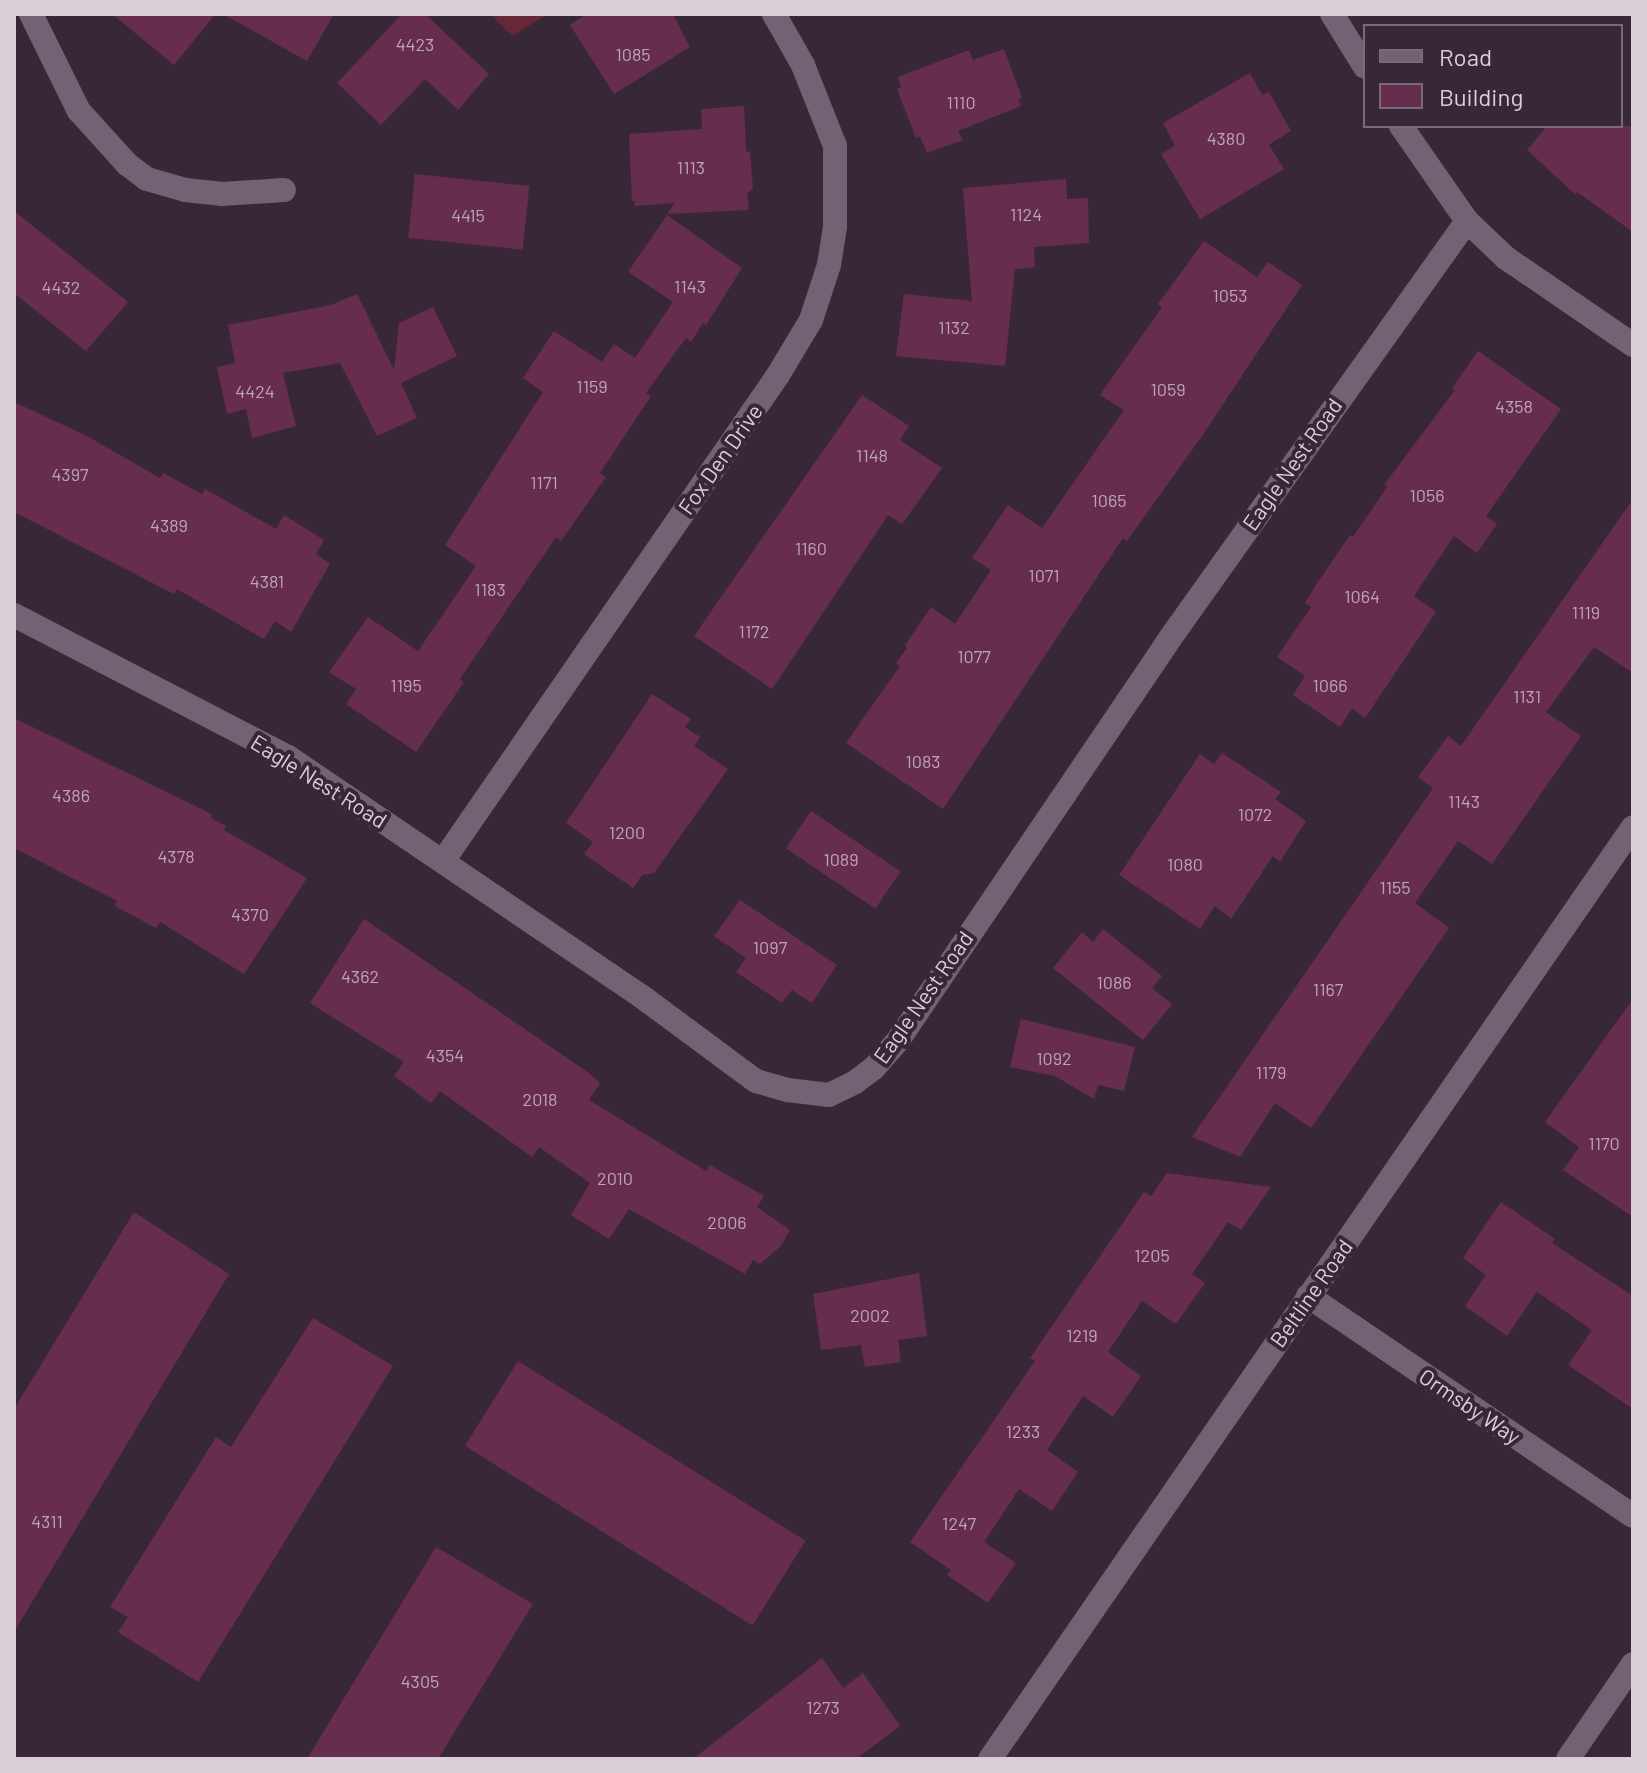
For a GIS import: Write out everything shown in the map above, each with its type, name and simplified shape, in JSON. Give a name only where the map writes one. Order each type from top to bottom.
[{"type":"street","points":[[31,14],[79,111],[119,156],[147,179],[185,190],[221,194],[284,190]]},
{"type":"street","name":"Fox Den Drive","points":[[443,861],[778,375],[811,320],[829,265],[835,226],[835,146],[803,65],[774,14]]},
{"type":"street","points":[[1332,14],[1363,64]]},
{"type":"street","points":[[1402,128],[1467,221],[1506,258],[1633,345]]},
{"type":"street","name":"Eagle Nest Road","points":[[14,615],[288,757],[641,996],[756,1081],[788,1090],[829,1095],[854,1083],[887,1054],[1174,631],[1467,221]]},
{"type":"street","name":"Beltline Road","points":[[990,1759],[1633,827]]},
{"type":"street","name":"Ormsby Way","points":[[1308,1296],[1633,1516]]},
{"type":"street","points":[[1568,1759],[1633,1664]]},
{"type":"shaded area","points":[[490,14],[548,14],[512,36]]},
{"type":"building","points":[[112,14],[215,14],[174,65]]},
{"type":"building","points":[[223,14],[334,14],[307,61]]},
{"type":"building","points":[[402,14],[425,14],[489,74],[458,110],[425,79],[381,125],[337,83]]},
{"type":"building","points":[[587,14],[673,14],[690,47],[614,94],[570,25]]},
{"type":"building","points":[[1004,49],[1022,98],[1018,99],[1021,106],[958,131],[963,140],[927,153],[920,136],[916,138],[897,89],[901,87],[898,77],[969,50],[973,60]]},
{"type":"building","points":[[1250,73],[1262,95],[1269,92],[1291,131],[1269,145],[1284,169],[1200,219],[1161,154],[1175,146],[1163,123]]},
{"type":"building","points":[[744,106],[746,151],[750,152],[753,189],[747,193],[749,210],[667,214],[675,203],[635,206],[635,201],[632,201],[629,134],[702,129],[701,109]]},
{"type":"building","points":[[1633,126],[1633,232],[1577,192],[1575,194],[1527,150],[1545,128]]},
{"type":"building","points":[[415,174],[529,186],[523,250],[408,238]]},
{"type":"building","points":[[1066,179],[1067,199],[1088,198],[1089,243],[1034,247],[1035,267],[1015,269],[1005,366],[896,356],[904,294],[972,301],[963,188]]},
{"type":"building","points":[[14,211],[128,302],[86,351],[14,293]]},
{"type":"building","points":[[667,215],[742,268],[706,325],[703,323],[691,342],[686,338],[646,393],[651,396],[600,473],[606,477],[561,541],[556,537],[460,679],[464,682],[416,752],[346,704],[356,689],[329,672],[368,617],[418,651],[476,566],[445,545],[543,392],[523,378],[554,331],[602,362],[614,344],[635,358],[673,302],[628,272]]},
{"type":"building","points":[[1204,241],[1257,277],[1268,262],[1302,285],[1200,439],[1127,541],[1123,538],[943,809],[846,743],[900,666],[896,663],[907,648],[905,645],[931,607],[955,624],[991,570],[972,558],[1008,505],[1042,528],[1124,410],[1100,395],[1162,307],[1158,304]]},
{"type":"building","points":[[357,294],[394,370],[399,323],[433,307],[457,356],[401,383],[417,418],[377,436],[340,363],[283,373],[296,426],[252,438],[246,409],[227,414],[217,367],[235,363],[228,325],[331,305]]},
{"type":"building","points":[[1478,351],[1561,409],[1486,516],[1497,524],[1477,553],[1454,536],[1414,596],[1436,612],[1365,718],[1352,708],[1340,727],[1293,695],[1305,676],[1277,657],[1311,607],[1305,603],[1316,585],[1387,487],[1384,485],[1455,390],[1452,388]]},
{"type":"building","points":[[862,395],[909,426],[900,440],[942,468],[902,524],[888,515],[772,689],[694,636]]},
{"type":"building","points":[[14,402],[87,436],[160,478],[163,473],[202,494],[205,489],[276,529],[284,515],[324,540],[316,554],[330,564],[291,632],[275,621],[264,639],[177,589],[174,594],[14,512]]},
{"type":"building","points":[[1633,499],[1633,673],[1594,647],[1546,712],[1581,736],[1492,864],[1458,841],[1415,903],[1449,928],[1311,1128],[1275,1103],[1240,1157],[1192,1137],[1433,788],[1418,777],[1448,736],[1461,746]]},
{"type":"building","points":[[652,694],[691,719],[685,727],[700,737],[694,746],[728,769],[654,873],[642,875],[633,888],[584,854],[593,842],[566,823]]},
{"type":"building","points":[[14,718],[212,814],[211,818],[226,826],[224,830],[307,878],[244,974],[160,922],[156,928],[115,906],[117,901],[14,848]]},
{"type":"building","points":[[1222,753],[1281,792],[1275,799],[1306,821],[1280,862],[1273,856],[1231,919],[1215,906],[1200,929],[1119,875],[1200,754],[1214,764]]},
{"type":"building","points":[[811,811],[901,871],[875,909],[786,848]]},
{"type":"building","points":[[740,900],[837,965],[812,1003],[792,990],[782,1003],[736,972],[746,958],[714,936]]},
{"type":"building","points":[[364,919],[589,1073],[600,1083],[589,1100],[706,1171],[710,1165],[764,1196],[757,1207],[790,1230],[781,1246],[760,1264],[753,1260],[745,1274],[629,1209],[609,1239],[571,1215],[590,1183],[539,1147],[532,1157],[440,1091],[431,1103],[394,1076],[404,1062],[310,1003]]},
{"type":"building","points":[[1103,929],[1162,976],[1152,988],[1172,1004],[1143,1040],[1053,968],[1082,932],[1093,942]]},
{"type":"building","points":[[1633,999],[1633,1217],[1563,1170],[1579,1147],[1545,1122]]},
{"type":"building","points":[[1021,1019],[1135,1047],[1124,1091],[1098,1085],[1094,1099],[1055,1076],[1010,1067]]},
{"type":"building","points":[[1167,1173],[1271,1187],[1241,1230],[1228,1222],[1192,1274],[1205,1283],[1176,1324],[1142,1301],[1108,1352],[1141,1376],[1113,1417],[1083,1396],[1047,1450],[1078,1472],[1052,1511],[1019,1489],[984,1542],[1016,1563],[988,1603],[947,1575],[951,1570],[910,1542],[1035,1361],[1030,1358],[1144,1192],[1151,1196]]},
{"type":"building","points":[[1501,1202],[1555,1239],[1552,1243],[1633,1296],[1633,1409],[1568,1365],[1592,1330],[1537,1292],[1507,1336],[1465,1306],[1486,1275],[1463,1258]]},
{"type":"building","points":[[134,1212],[229,1274],[14,1632],[14,1409]]},
{"type":"building","points":[[919,1273],[927,1336],[898,1340],[901,1362],[865,1367],[861,1345],[821,1350],[813,1294]]},
{"type":"building","points":[[313,1318],[393,1366],[198,1682],[118,1632],[128,1617],[110,1607],[216,1437],[231,1447]]},
{"type":"building","points":[[518,1361],[805,1541],[752,1625],[465,1446]]},
{"type":"building","points":[[436,1547],[533,1604],[438,1759],[307,1759]]},
{"type":"building","points":[[822,1658],[843,1688],[863,1673],[900,1726],[856,1759],[693,1759]]}]
